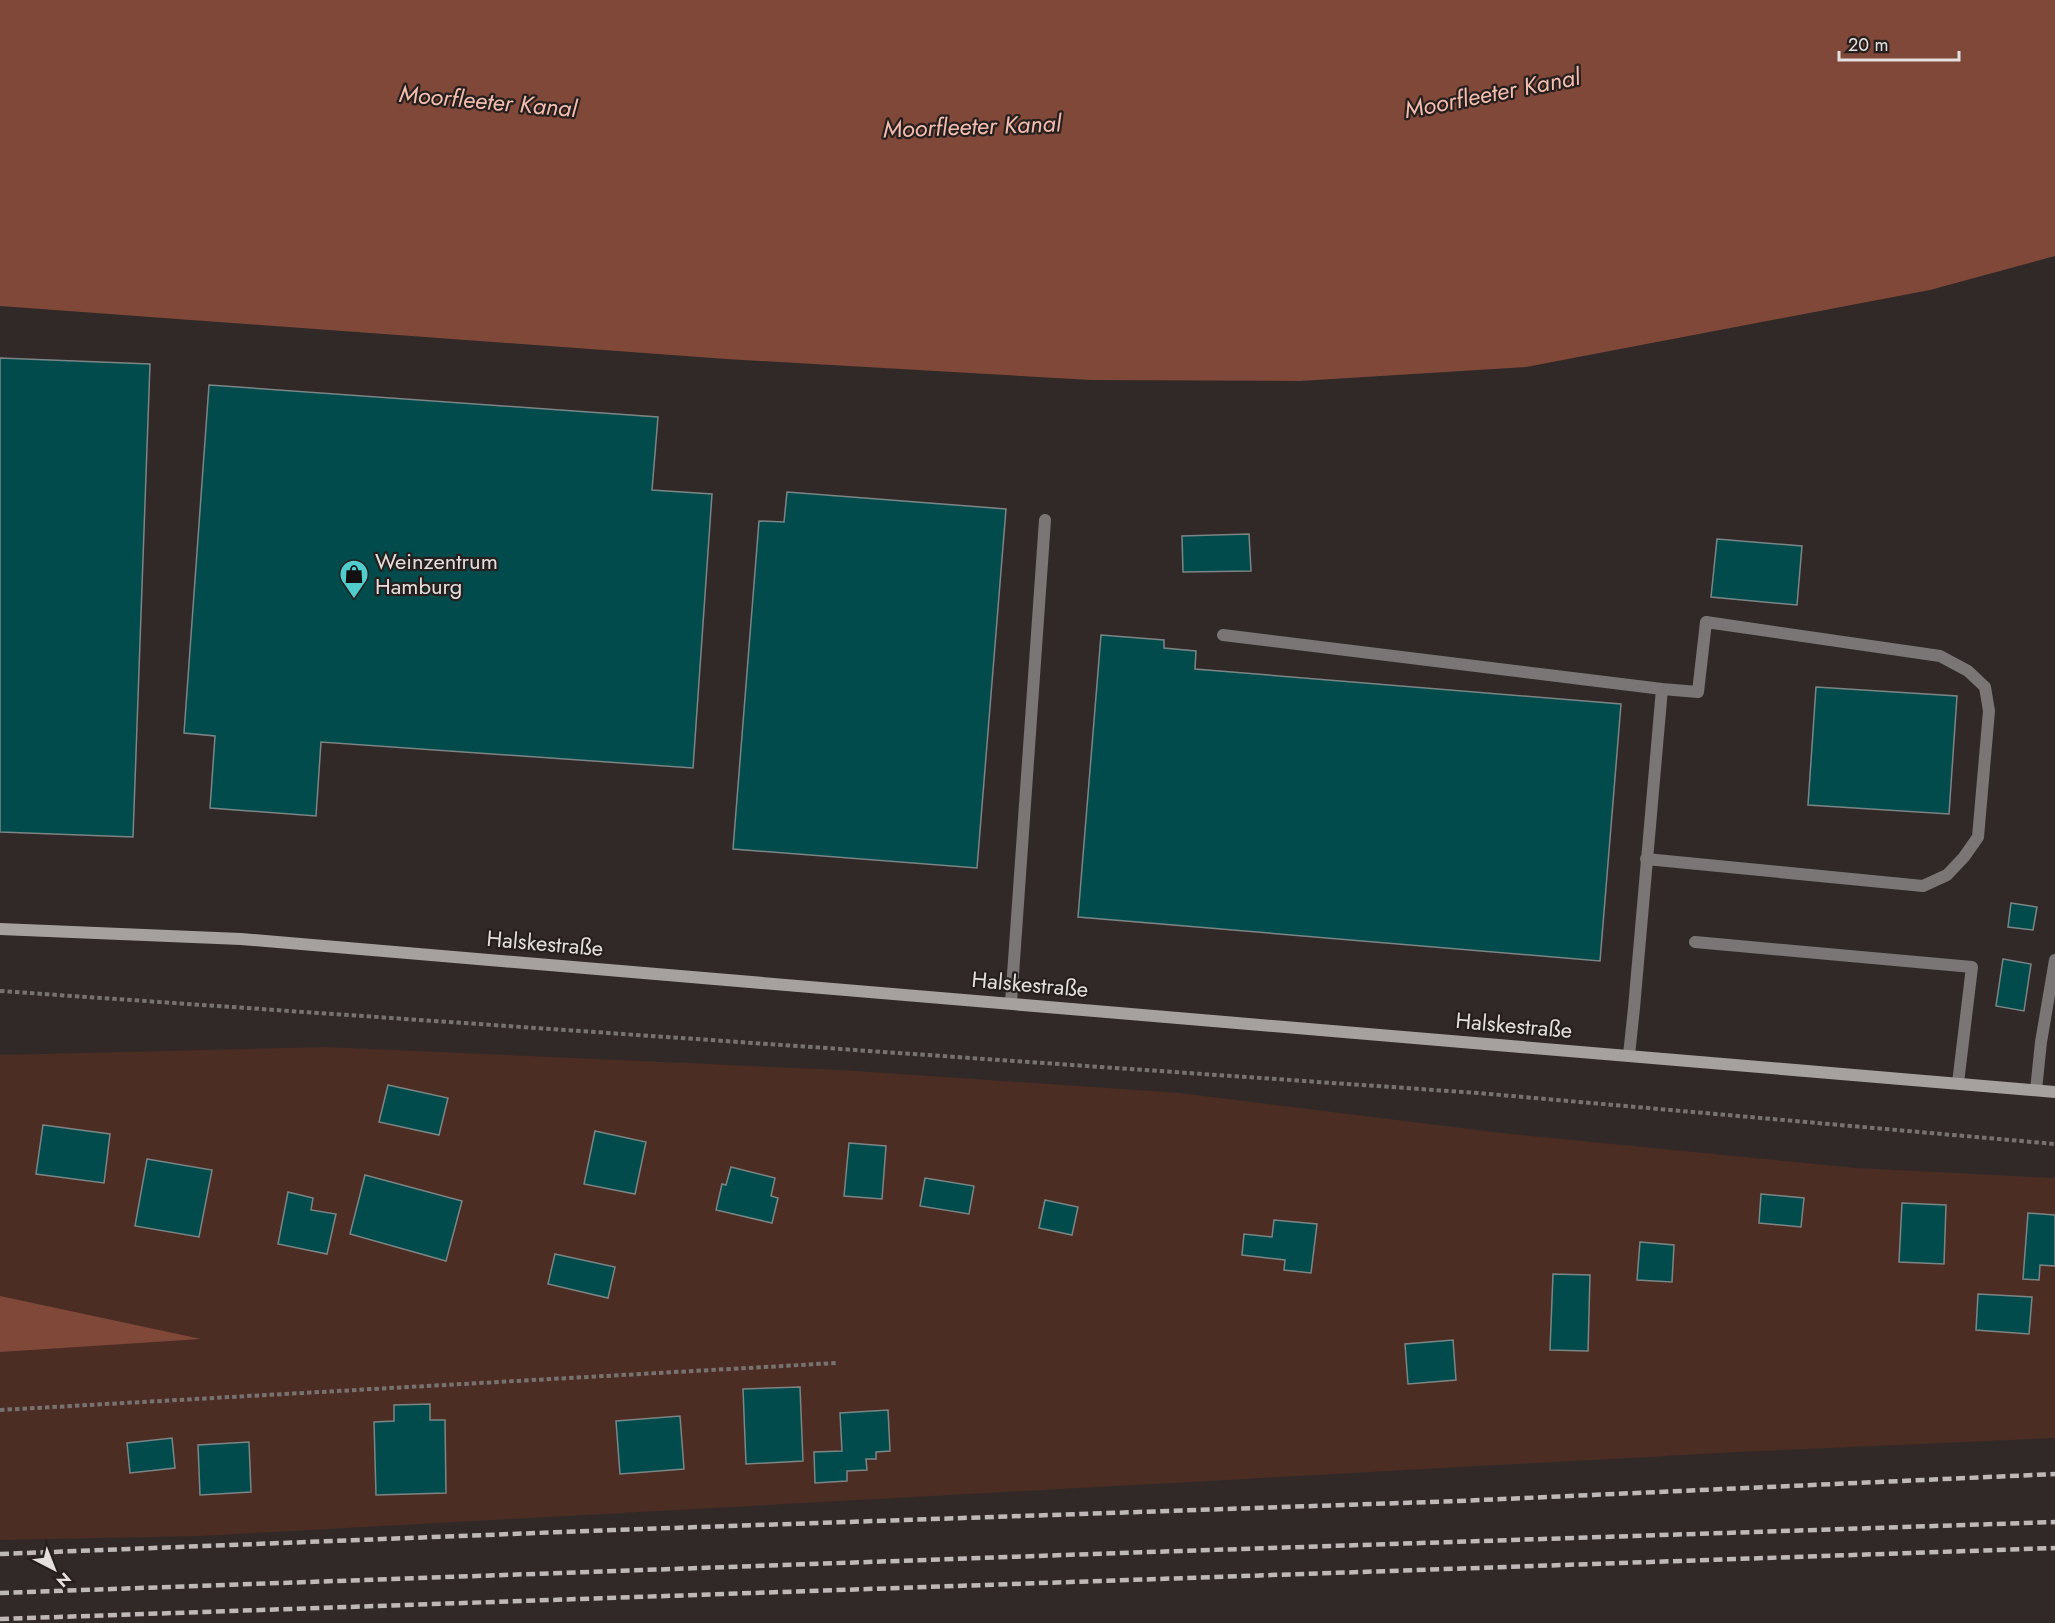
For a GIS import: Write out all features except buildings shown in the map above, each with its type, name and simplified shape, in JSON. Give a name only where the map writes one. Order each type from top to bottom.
[{"type":"street","name":"Halskestraße","points":[[0,929],[241,939],[2055,1092]]},
{"type":"lane","points":[[1011,1003],[1045,520]]},
{"type":"lane","points":[[1223,635],[1698,692],[1706,622],[1940,656],[1968,671],[1985,687],[1989,711],[1978,837],[1947,875],[1923,886],[1646,860]]},
{"type":"lane","points":[[1629,1055],[1662,689]]},
{"type":"lane","points":[[1695,942],[1972,967],[1958,1083]]},
{"type":"lane","points":[[2036,1090],[2041,1042],[2055,960]]},
{"type":"path","points":[[0,991],[1478,1093],[2055,1144]]},
{"type":"path","points":[[0,1410],[264,1393],[836,1363]]},
{"type":"shaded area","points":[[0,0],[2055,0],[2055,256],[1930,290],[1526,367],[1300,381],[1091,380],[726,359],[0,306]]},
{"type":"shaded area","points":[[328,1047],[842,1070],[1180,1093],[1502,1133],[1856,1168],[2055,1178],[2055,1438],[1738,1452],[201,1536],[0,1540],[0,1055]]},
{"type":"shaded area","points":[[0,1296],[201,1339],[0,1352]]},
{"type":"railway","points":[[0,1554],[1459,1501],[2055,1474]]},
{"type":"railway","points":[[0,1593],[2055,1522]]},
{"type":"railway","points":[[0,1619],[2055,1548]]},
{"type":"place","name":"Weinzentrum Hamburg","points":[[354,600]]},
{"type":"water label","name":"Moorfleeter Kanal","points":[[1492,93]]},
{"type":"water label","name":"Moorfleeter Kanal","points":[[488,101]]},
{"type":"water label","name":"Moorfleeter Kanal","points":[[972,126]]}]
